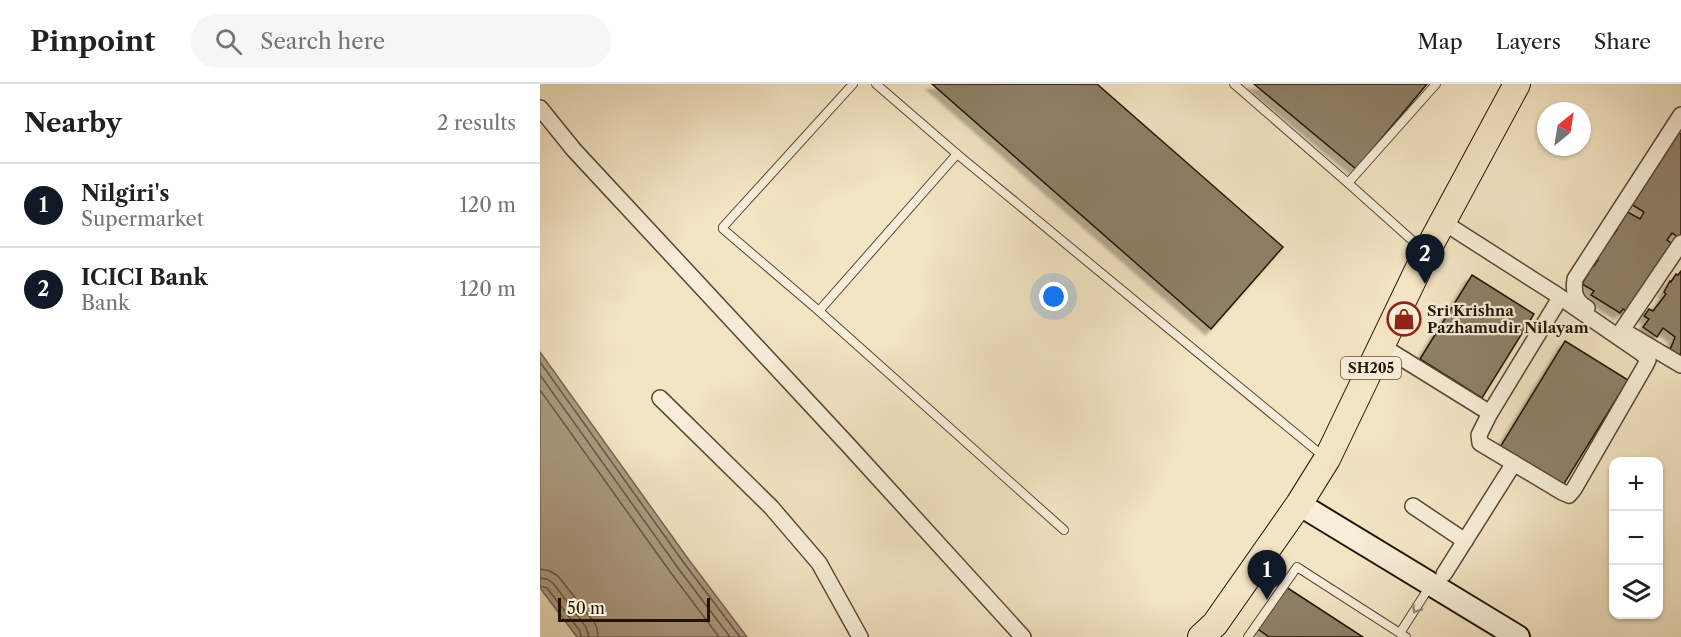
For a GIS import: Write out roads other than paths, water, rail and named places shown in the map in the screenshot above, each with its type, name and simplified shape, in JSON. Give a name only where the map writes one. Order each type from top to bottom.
[{"type":"main road","name":"SH205","points":[[1201,637],[1215,624],[1299,504],[1327,459],[1426,253],[1517,84]]},
{"type":"street","points":[[540,108],[574,150],[1023,637]]},
{"type":"street","points":[[1681,115],[1575,279],[1574,288],[1581,305],[1681,365]]},
{"type":"street","points":[[1443,222],[1560,298],[1646,357],[1647,360],[1569,495],[1480,443],[1479,435],[1560,298]]},
{"type":"street","points":[[1622,330],[1681,243]]},
{"type":"street","points":[[1382,346],[1490,413]]},
{"type":"street","points":[[660,398],[771,507],[819,563],[860,637]]},
{"type":"street","points":[[1437,579],[1465,541],[1514,463]]},
{"type":"street","points":[[1299,504],[1437,579],[1517,637]]},
{"type":"street","points":[[1413,506],[1465,541]]},
{"type":"lane","points":[[853,84],[723,227],[1065,530]]},
{"type":"lane","points":[[876,84],[957,154],[1327,459]]},
{"type":"lane","points":[[1234,84],[1426,253]]},
{"type":"lane","points":[[1348,183],[1436,84]]},
{"type":"lane","points":[[819,310],[957,154]]},
{"type":"lane","points":[[1248,637],[1297,567],[1403,635],[1437,579]]},
{"type":"water","points":[[540,352],[747,637],[577,637],[540,588]]},
{"type":"place","name":"ICICI Bank","points":[[1425,284]]},
{"type":"place","name":"Sri Krishna Pazhamudir Nilayam","points":[[1404,319]]},
{"type":"place","name":"Nilgiri's","points":[[1267,600]]}]
